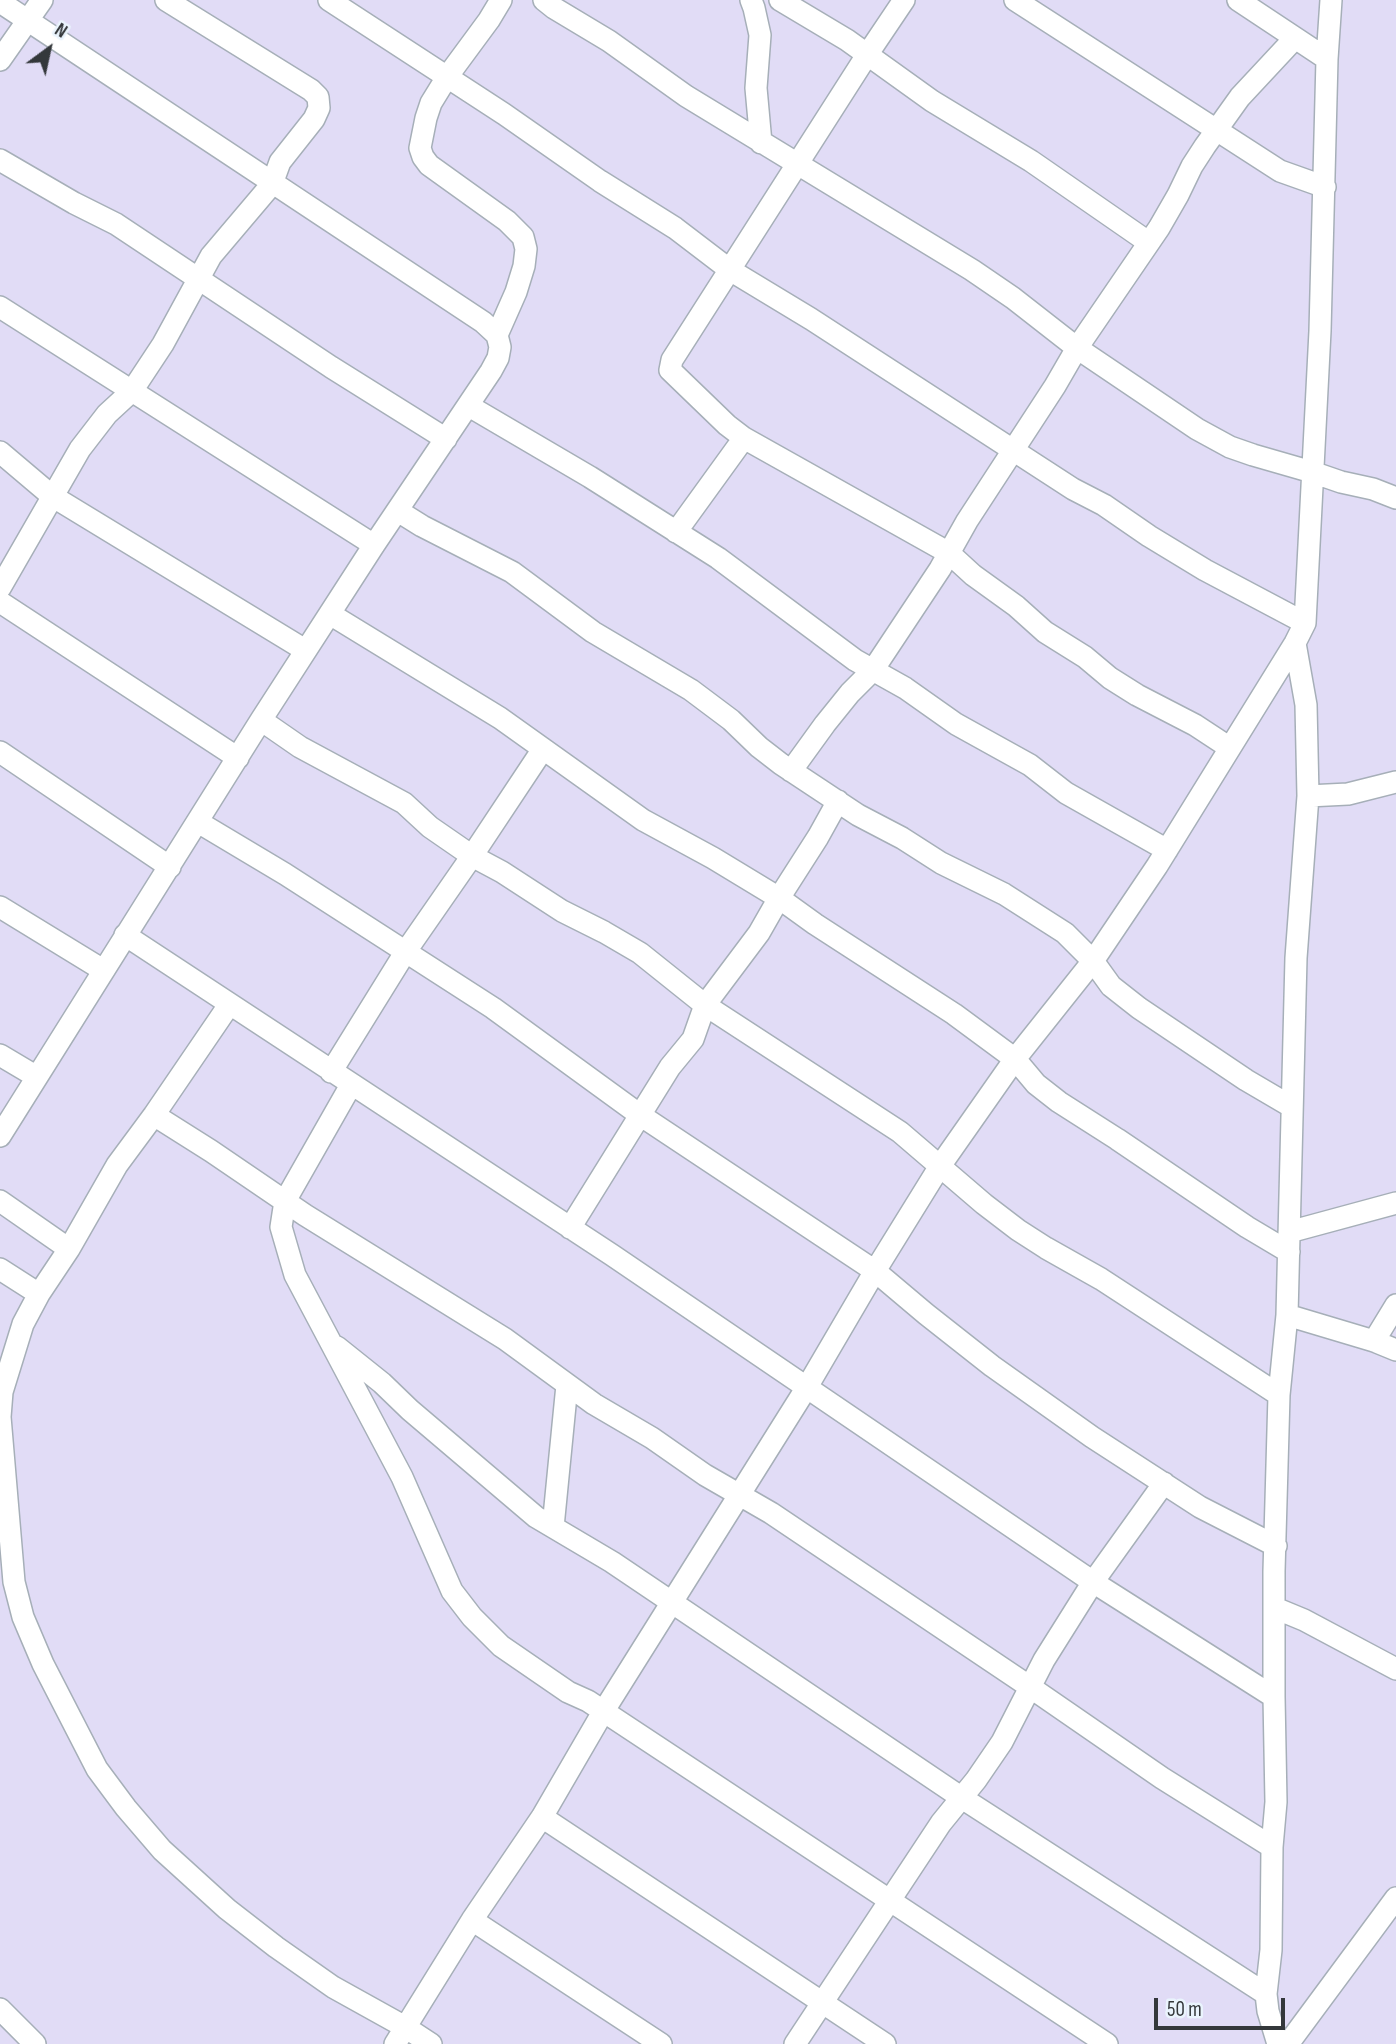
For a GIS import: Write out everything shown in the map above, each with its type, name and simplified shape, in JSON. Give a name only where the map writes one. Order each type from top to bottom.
[{"type":"street","points":[[0,60],[42,0]]},
{"type":"street","points":[[0,588],[80,449],[107,414],[132,391],[163,344],[197,280],[224,239],[272,184],[280,162],[314,119],[319,108],[318,97],[289,75],[166,0]]},
{"type":"street","points":[[328,0],[675,228],[730,270],[811,319],[1013,451],[1205,569],[1305,622]]},
{"type":"street","points":[[497,335],[522,273],[526,257],[525,243],[516,229],[429,165],[422,157],[420,148],[431,103],[501,0]]},
{"type":"street","points":[[544,0],[609,41],[686,96],[972,270],[1077,348],[1197,429],[1230,447],[1396,498]]},
{"type":"street","points":[[751,0],[760,35],[756,88],[761,143]]},
{"type":"street","points":[[780,0],[847,40],[932,101],[1031,161],[1148,242]]},
{"type":"street","points":[[904,0],[670,366],[673,375],[744,438],[949,553],[1045,632],[1085,657],[1110,678],[1195,725],[1230,748]]},
{"type":"street","points":[[1015,0],[1280,171],[1325,187]]},
{"type":"street","points":[[1238,0],[1327,59]]},
{"type":"street","points":[[400,2036],[472,1920],[542,1817],[603,1712],[807,1387],[940,1166],[1015,1059],[1093,961],[1167,850],[1296,643],[1305,622],[1320,331],[1331,0]]},
{"type":"street","points":[[0,2],[483,322],[497,335],[500,347],[498,358],[469,406],[374,545],[261,720],[0,1136]]},
{"type":"street","points":[[790,771],[850,693],[873,670],[1077,348],[1178,195],[1192,166],[1240,97],[1295,38]]},
{"type":"street","points":[[0,160],[116,224],[197,280],[446,439]]},
{"type":"street","points":[[0,307],[374,545]]},
{"type":"street","points":[[469,406],[590,477],[718,558],[846,654],[905,688],[956,724],[1030,765],[1066,793],[1167,850]]},
{"type":"street","points":[[676,532],[744,438]]},
{"type":"street","points":[[0,452],[52,496],[306,650]]},
{"type":"street","points":[[398,511],[512,572],[593,632],[691,690],[731,720],[759,747],[790,771],[941,863],[1032,911],[1065,933],[1093,961],[1111,986],[1139,1008],[1246,1080],[1292,1107]]},
{"type":"street","points":[[0,602],[238,758]]},
{"type":"street","points":[[330,614],[500,718],[643,820],[779,898],[962,1020],[1015,1059],[1036,1084],[1059,1102],[1247,1227],[1289,1242],[1396,1203]]},
{"type":"street","points":[[1296,643],[1306,705],[1308,796],[1296,958],[1287,1315],[1279,1395],[1273,1697],[1276,1802],[1272,1847],[1271,1950],[1266,1994],[1268,2011],[1287,2043],[1396,1898]]},
{"type":"street","points":[[261,720],[300,747],[404,803],[430,827],[472,856],[502,872],[562,912],[639,953],[705,1005],[900,1132],[1018,1230],[1101,1279],[1279,1395]]},
{"type":"street","points":[[331,1072],[406,951],[543,749]]},
{"type":"street","points":[[0,752],[170,867]]},
{"type":"street","points":[[1308,796],[1348,794],[1396,782]]},
{"type":"street","points":[[570,1228],[670,1067],[693,1039],[705,1005],[759,933],[838,801]]},
{"type":"street","points":[[198,822],[493,1008],[639,1115],[875,1271],[992,1366],[1092,1437],[1200,1507],[1276,1546]]},
{"type":"street","points":[[0,907],[103,970]]},
{"type":"street","points":[[125,935],[570,1228],[1093,1582],[1273,1697]]},
{"type":"street","points":[[229,1005],[117,1165],[23,1324],[2,1392],[1,1417],[14,1582],[23,1617],[76,1731],[97,1769],[162,1850],[227,1909],[276,1947],[400,2036],[431,2044]]},
{"type":"street","points":[[0,1055],[37,1077]]},
{"type":"street","points":[[351,1084],[285,1201],[281,1227],[295,1275],[402,1478],[452,1591],[501,1646],[1107,2044]]},
{"type":"street","points":[[154,1115],[505,1339],[566,1385],[771,1513],[1162,1778],[1272,1847]]},
{"type":"street","points":[[0,1201],[69,1249]]},
{"type":"street","points":[[0,1269],[39,1294]]},
{"type":"street","points":[[1374,1341],[1396,1305]]},
{"type":"street","points":[[1287,1315],[1396,1350]]},
{"type":"street","points":[[330,1341],[536,1517],[612,1562],[962,1798],[1266,1994]]},
{"type":"street","points":[[553,1527],[566,1385]]},
{"type":"street","points":[[795,2044],[941,1823],[1002,1742],[1044,1660],[1093,1582],[1164,1483]]},
{"type":"street","points":[[1275,1608],[1304,1619],[1396,1669]]},
{"type":"street","points":[[542,1817],[885,2044]]},
{"type":"street","points":[[472,1920],[661,2044]]},
{"type":"street","points":[[0,2009],[8,2032],[35,2044]]},
{"type":"shaded area","points":[[0,0],[1396,0],[1396,2044],[0,2044]]}]
